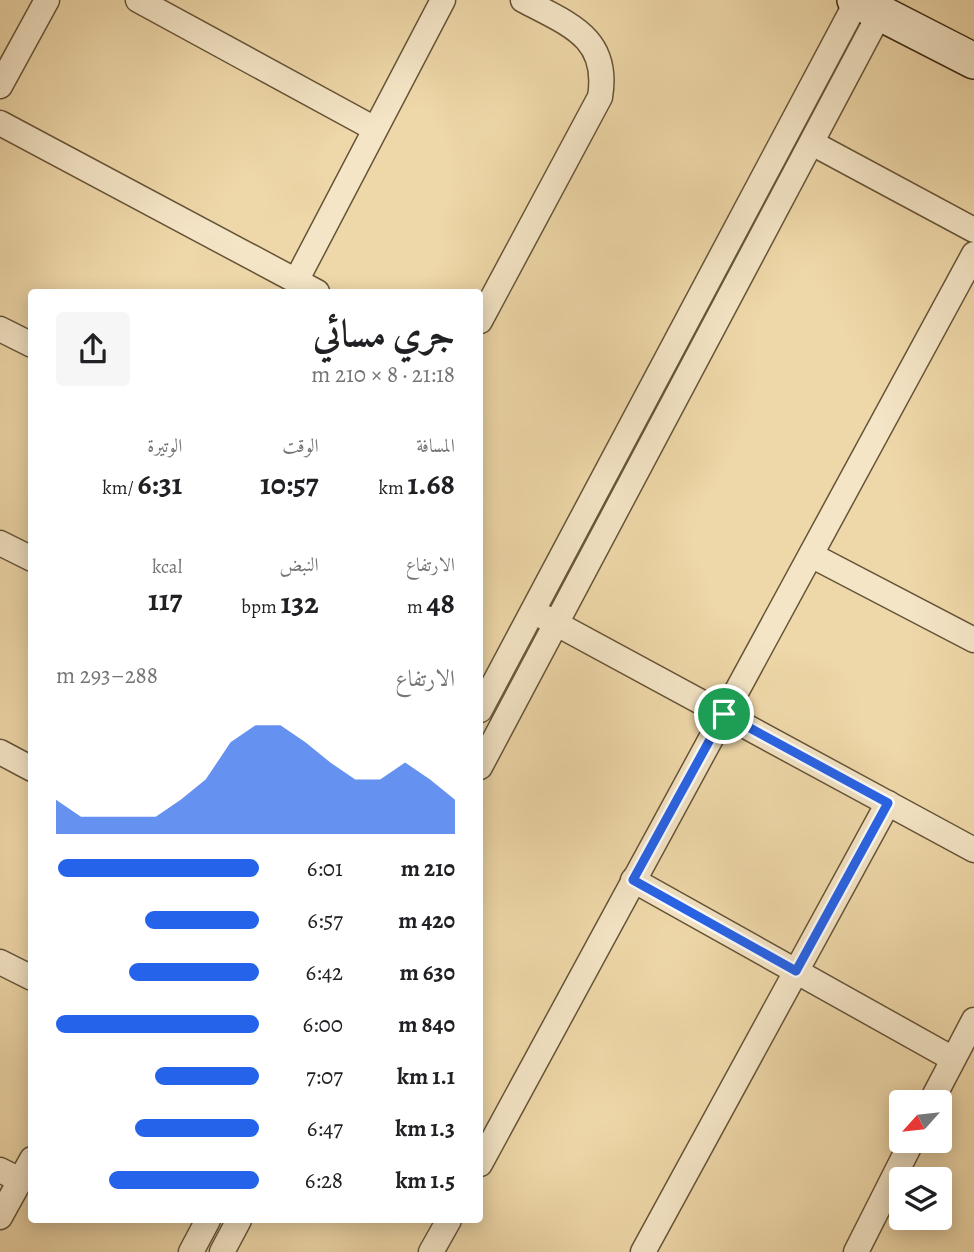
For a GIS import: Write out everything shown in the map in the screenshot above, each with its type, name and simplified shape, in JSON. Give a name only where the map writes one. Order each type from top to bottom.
[{"type":"street","points":[[0,86],[47,0]]},
{"type":"street","points":[[138,0],[375,129]]},
{"type":"street","points":[[0,123],[307,287],[375,129],[443,0]]},
{"type":"street","points":[[483,315],[600,97],[603,78],[600,60],[592,43],[578,30],[523,0]]},
{"type":"street","points":[[864,5],[974,61]]},
{"type":"street","points":[[483,761],[811,143],[864,5]]},
{"type":"street","points":[[483,704],[864,5]]},
{"type":"street","points":[[811,143],[974,230]]},
{"type":"street","points":[[483,1158],[974,254]]},
{"type":"street","points":[[0,329],[28,343]]},
{"type":"street","points":[[0,542],[28,557]]},
{"type":"street","points":[[811,555],[971,632]]},
{"type":"street","points":[[532,610],[974,850]]},
{"type":"street","points":[[0,752],[28,767]]},
{"type":"street","points":[[643,1252],[888,803]]},
{"type":"street","points":[[633,880],[953,1059]]},
{"type":"street","points":[[0,962],[28,976]]},
{"type":"street","points":[[937,1090],[974,1020]]},
{"type":"street","points":[[856,1252],[906,1153]]},
{"type":"street","points":[[0,1217],[17,1169]]},
{"type":"street","points":[[191,1252],[206,1223]]},
{"type":"street","points":[[222,1252],[237,1223]]},
{"type":"street","points":[[431,1252],[447,1223]]},
{"type":"route","points":[[724,714],[888,803],[796,971],[633,880],[724,714]]}]
